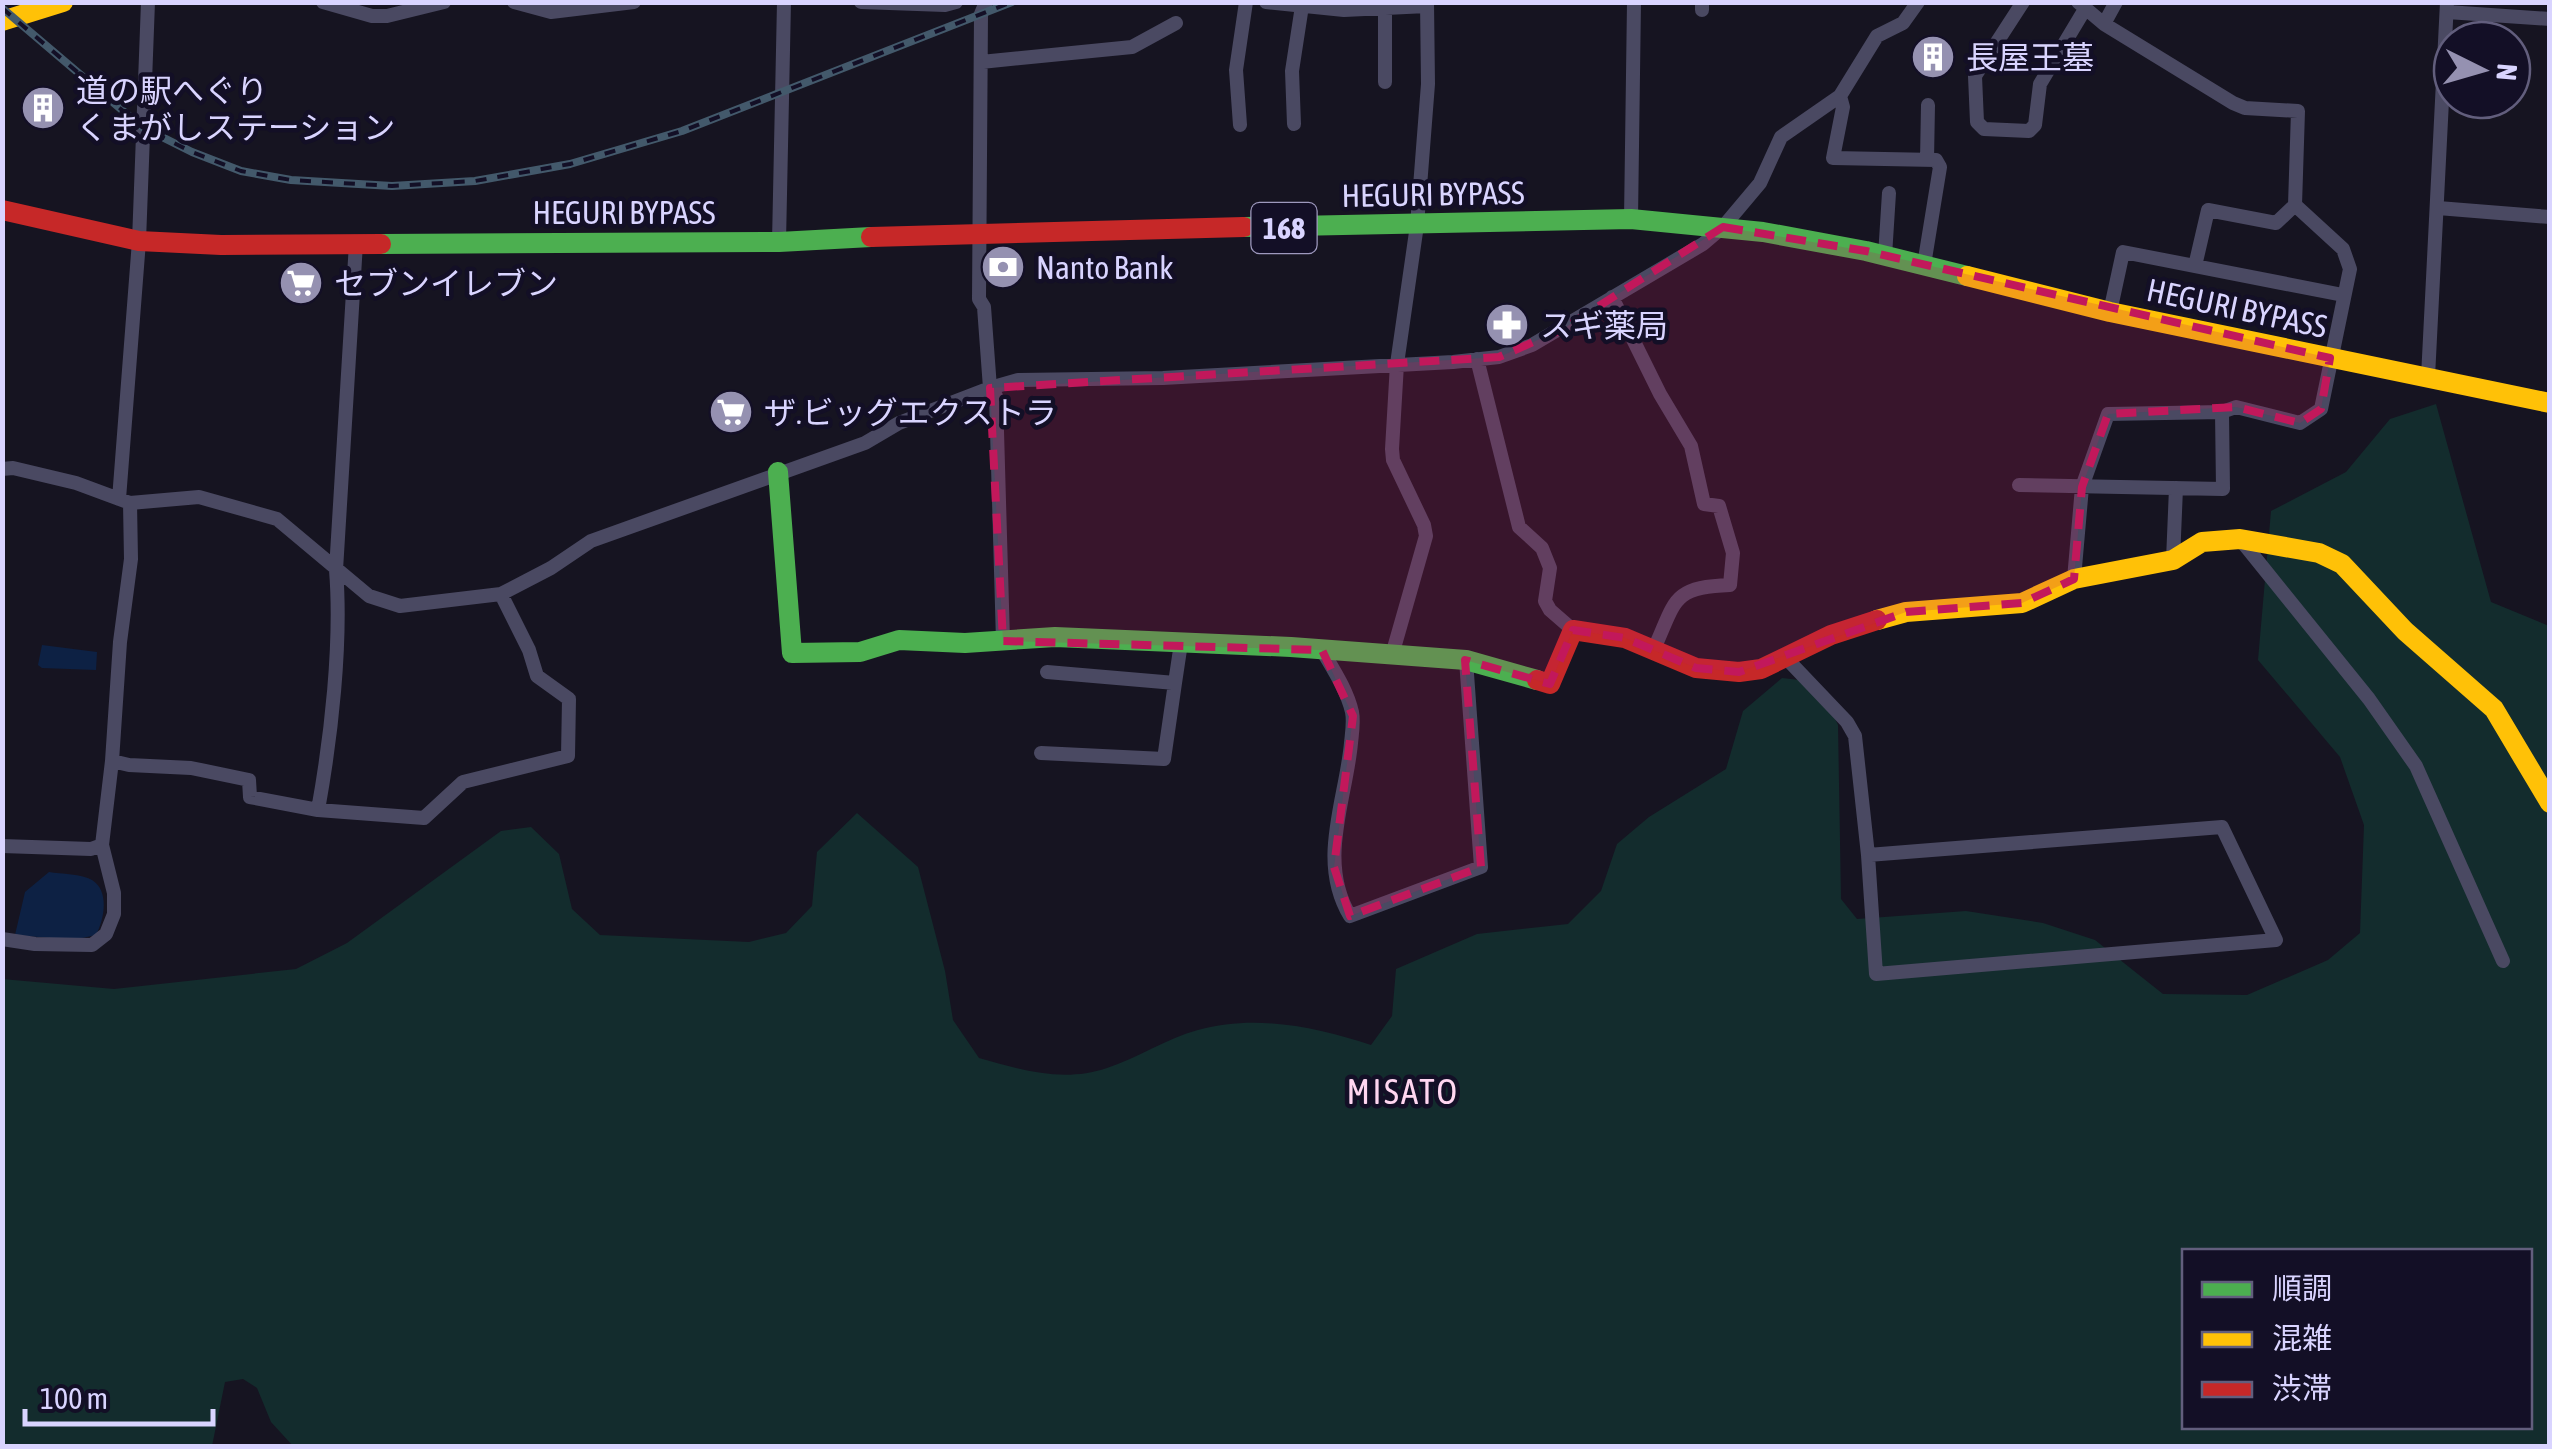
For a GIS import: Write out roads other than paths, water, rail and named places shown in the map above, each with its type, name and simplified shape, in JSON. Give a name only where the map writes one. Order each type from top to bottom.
[{"type":"main road","points":[[2,21],[63,2]]},
{"type":"main road","name":"HEGURI BYPASS","points":[[2,210],[139,242],[221,245],[780,242],[978,232],[1630,219],[1723,227],[1885,256],[2110,312],[2550,403]]},
{"type":"main road","points":[[778,472],[792,654],[860,652],[899,640],[965,643],[1055,637],[1466,660],[1550,684],[1573,630],[1625,638],[1696,668],[1739,672],[1760,669],[1831,635],[1872,621],[1952,606],[2022,603],[2074,579],[2173,560],[2202,542],[2240,538],[2319,552],[2342,564],[2405,631],[2494,709],[2550,803]]},
{"type":"street","points":[[2,939],[92,945],[106,934],[114,914],[114,893],[102,844],[131,559],[124,501],[148,2]]},
{"type":"street","points":[[324,2],[372,16],[387,16],[444,2]]},
{"type":"street","points":[[514,2],[551,12],[634,2]]},
{"type":"street","points":[[780,242],[784,2]]},
{"type":"street","points":[[861,2],[945,6],[956,2]]},
{"type":"street","points":[[986,2],[982,14],[978,232],[980,299],[984,307],[990,388],[996,396],[1003,640]]},
{"type":"street","points":[[1240,125],[1236,70],[1246,2]]},
{"type":"street","points":[[1266,2],[1385,8],[1427,4],[1428,84],[1417,225],[1397,364],[1393,460],[1426,536],[1392,654]]},
{"type":"street","points":[[1630,219],[1634,2]]},
{"type":"street","points":[[2,469],[76,482],[124,501],[199,497],[276,519],[369,596],[400,606],[500,594],[551,568],[591,541],[865,443],[899,423],[1018,380],[1163,378],[1499,357],[1532,345],[1703,244],[1723,227],[1760,183],[1782,136],[1840,96],[1877,36],[1904,23],[1918,2]]},
{"type":"street","points":[[2024,2],[1975,76],[1978,122],[1984,129],[2029,131],[2034,124],[2040,84],[2082,6],[2104,24],[2244,108],[2298,111],[2295,206],[2276,224],[2208,210],[2196,266]]},
{"type":"street","points":[[2104,24],[2116,2]]},
{"type":"street","points":[[1294,124],[1292,70],[1308,5]]},
{"type":"street","points":[[2428,378],[2447,7],[2550,19]]},
{"type":"street","points":[[1385,8],[1385,82]]},
{"type":"street","points":[[981,62],[1132,47],[1176,23]]},
{"type":"street","points":[[1840,96],[1843,108],[1833,158],[1936,160],[1940,167],[1924,266]]},
{"type":"street","points":[[1927,160],[1928,105]]},
{"type":"street","points":[[1885,256],[1888,193]]},
{"type":"street","points":[[2074,579],[2082,486],[2108,414],[2222,412],[2236,407],[2300,423],[2321,409],[2350,269],[2343,249],[2295,206]]},
{"type":"street","points":[[2438,208],[2550,217]]},
{"type":"street","points":[[318,810],[331,727],[336,570],[356,242]]},
{"type":"street","points":[[2110,312],[2123,252],[2342,295]]},
{"type":"street","points":[[1612,297],[1660,394],[1692,446],[1704,504],[1720,506],[1733,554],[1730,585],[1685,590],[1677,599],[1654,652]]},
{"type":"street","points":[[1477,359],[1519,527],[1542,548],[1550,568],[1546,601],[1550,610],[1573,630]]},
{"type":"street","points":[[2019,485],[2223,489],[2222,412]]},
{"type":"street","points":[[2173,560],[2176,488]]},
{"type":"street","points":[[2240,538],[2357,684],[2416,766],[2503,961]]},
{"type":"street","points":[[112,762],[191,768],[249,780],[250,797],[318,810],[424,818],[463,782],[568,756],[569,699],[537,676],[529,650],[500,594]]},
{"type":"street","points":[[1041,753],[1164,759],[1181,643]]},
{"type":"street","points":[[1322,650],[1348,698],[1353,716],[1349,764],[1336,818],[1334,867],[1350,916],[1481,867],[1466,660]]},
{"type":"street","points":[[1786,658],[1847,722],[1855,736],[1876,974],[2276,940],[2222,827],[1868,855]]},
{"type":"street","points":[[1046,672],[1174,684]]},
{"type":"street","points":[[2,846],[90,849],[102,844]]},
{"type":"water","points":[[42,645],[97,652],[96,670],[42,668],[38,665]]},
{"type":"water","points":[[49,872],[83,876],[98,885],[104,906],[96,935],[73,940],[15,935],[25,892]]},
{"type":"railway","points":[[2,8],[142,127],[192,152],[241,171],[291,180],[392,186],[475,181],[570,164],[682,131],[1012,2]]},
{"type":"place","name":"長屋王墓","points":[[1933,57]]},
{"type":"place","name":"道の駅へぐり くまがしステーション","points":[[43,108]]},
{"type":"place","name":"Nanto Bank","points":[[1003,267]]},
{"type":"place","name":"セブンイレブン","points":[[301,283]]},
{"type":"place","name":"スギ薬局","points":[[1507,325]]},
{"type":"place","name":"ザ.ビッグエクストラ","points":[[731,412]]},
{"type":"district","name":"MISATO","points":[[1403,1091]]}]
